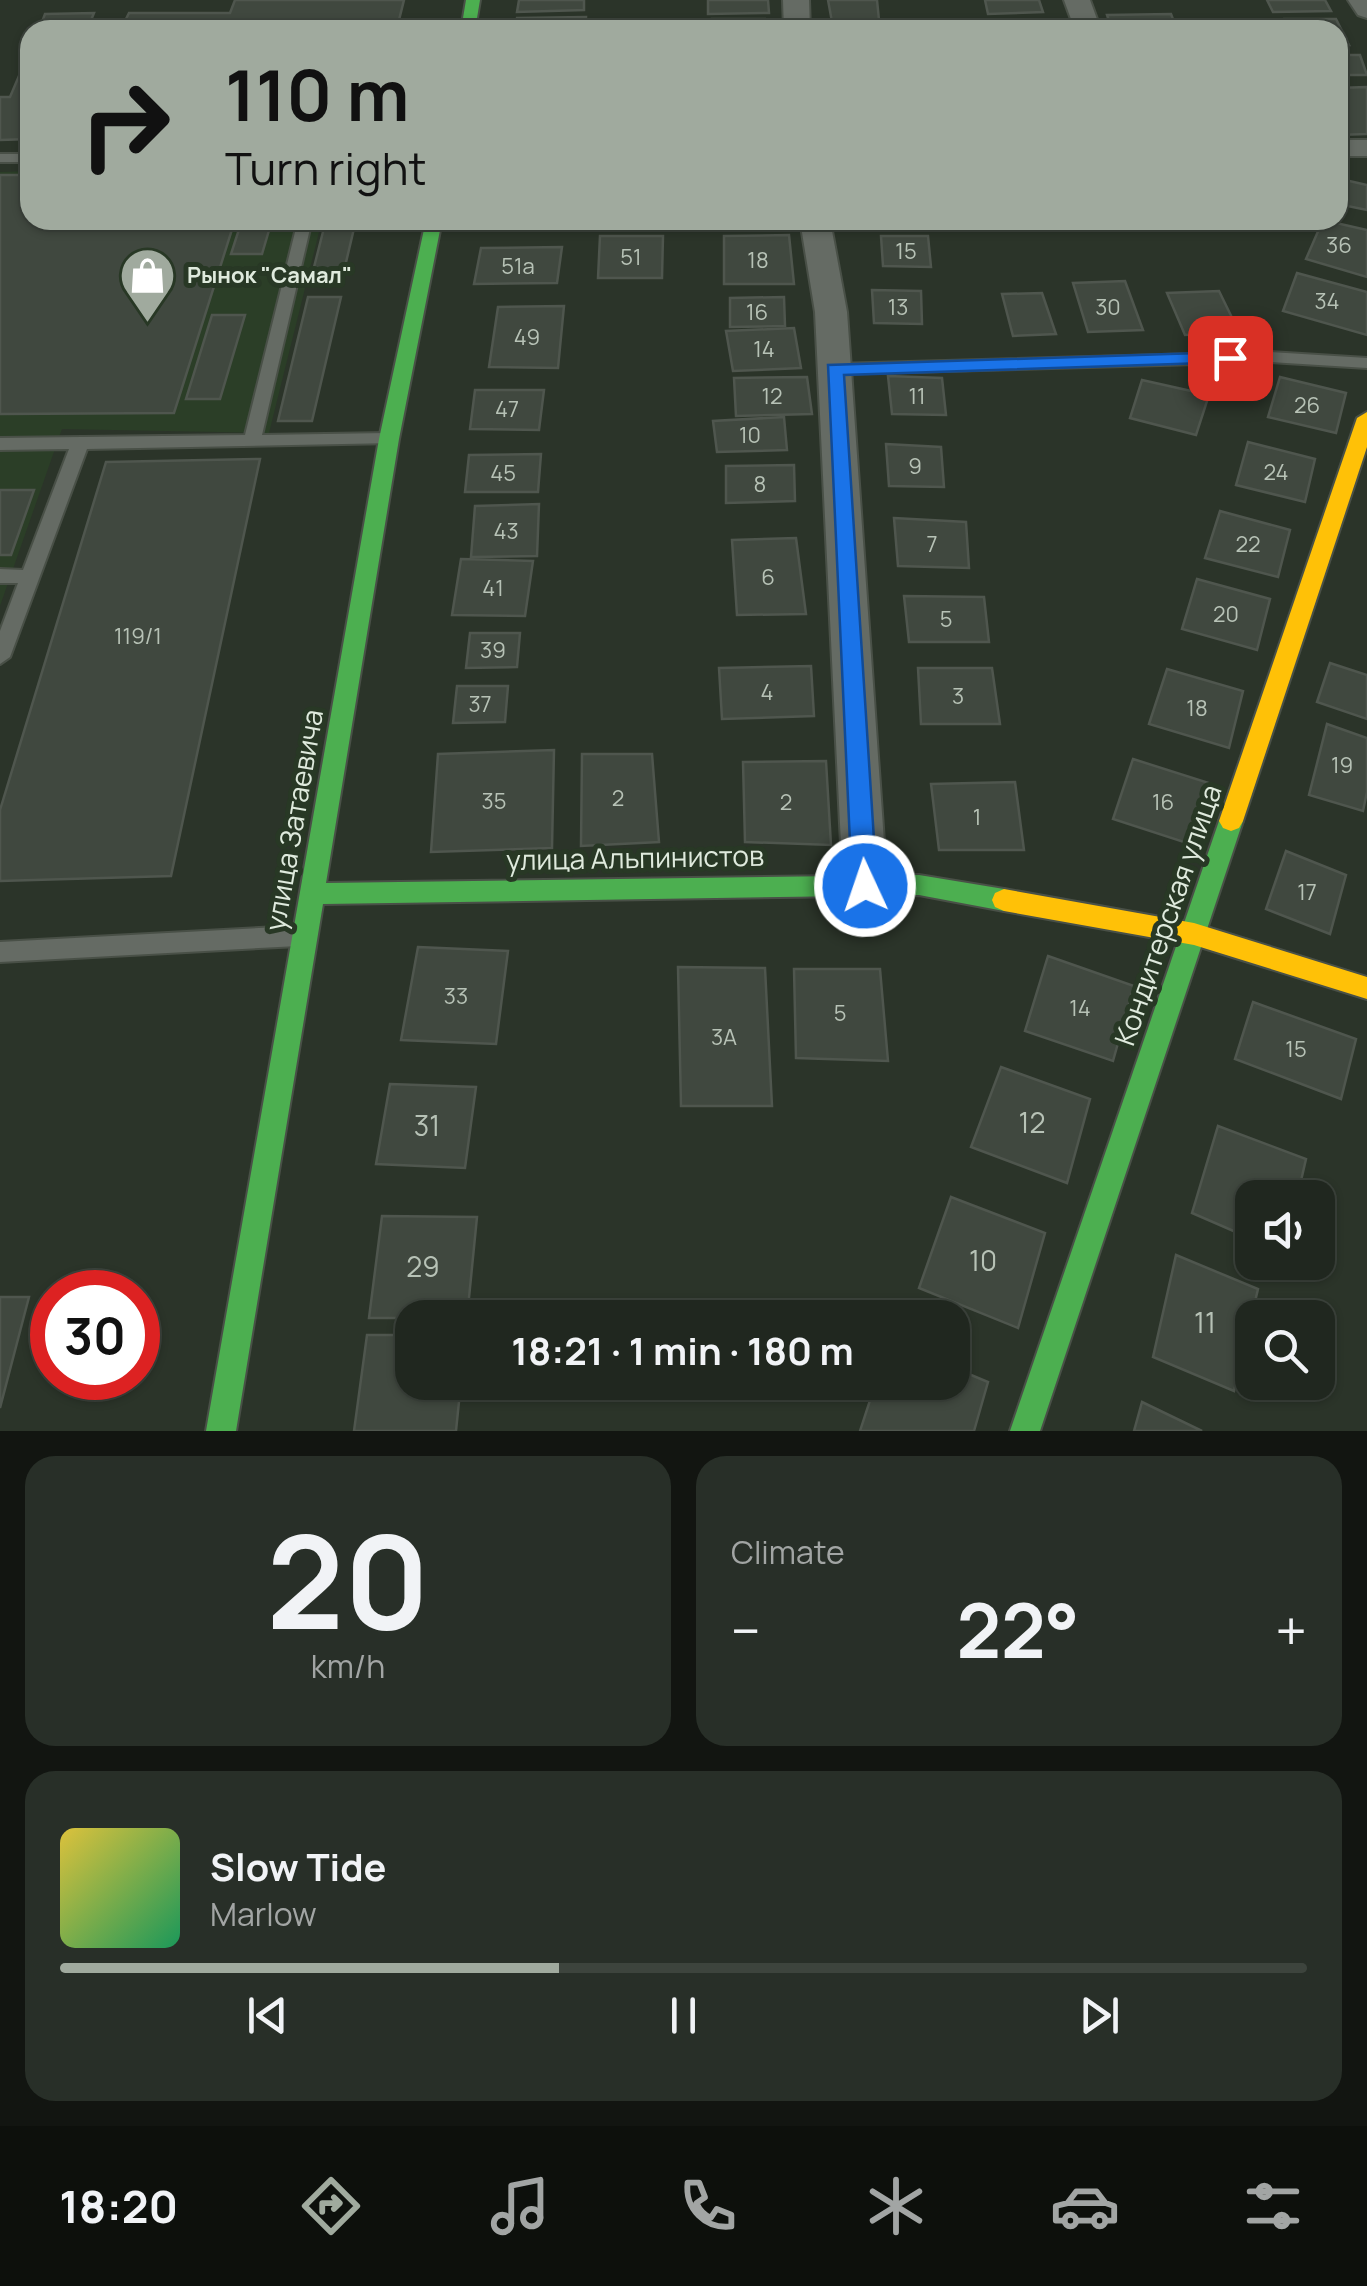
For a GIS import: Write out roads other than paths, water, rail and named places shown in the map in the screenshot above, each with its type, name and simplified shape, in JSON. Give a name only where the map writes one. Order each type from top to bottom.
[{"type":"street","points":[[1361,0],[1367,10]]},
{"type":"street","name":"улица Затаевича","points":[[221,1431],[389,440],[432,230]]},
{"type":"street","points":[[816,230],[831,312],[865,886]]},
{"type":"street","name":"Кондитерская улица","points":[[1024,1431],[1367,418]]},
{"type":"street","name":"улица Альпинистов","points":[[312,894],[920,885],[1194,934],[1367,988]]},
{"type":"lane","points":[[252,441],[303,230]]},
{"type":"lane","points":[[834,369],[1269,357],[1367,362]]},
{"type":"lane","points":[[0,444],[389,440]]},
{"type":"lane","points":[[0,657],[80,443]]},
{"type":"lane","points":[[0,576],[32,577]]},
{"type":"lane","points":[[0,952],[305,936]]},
{"type":"place","name":"Рынок \"Самал\"","points":[[148,324]]}]
